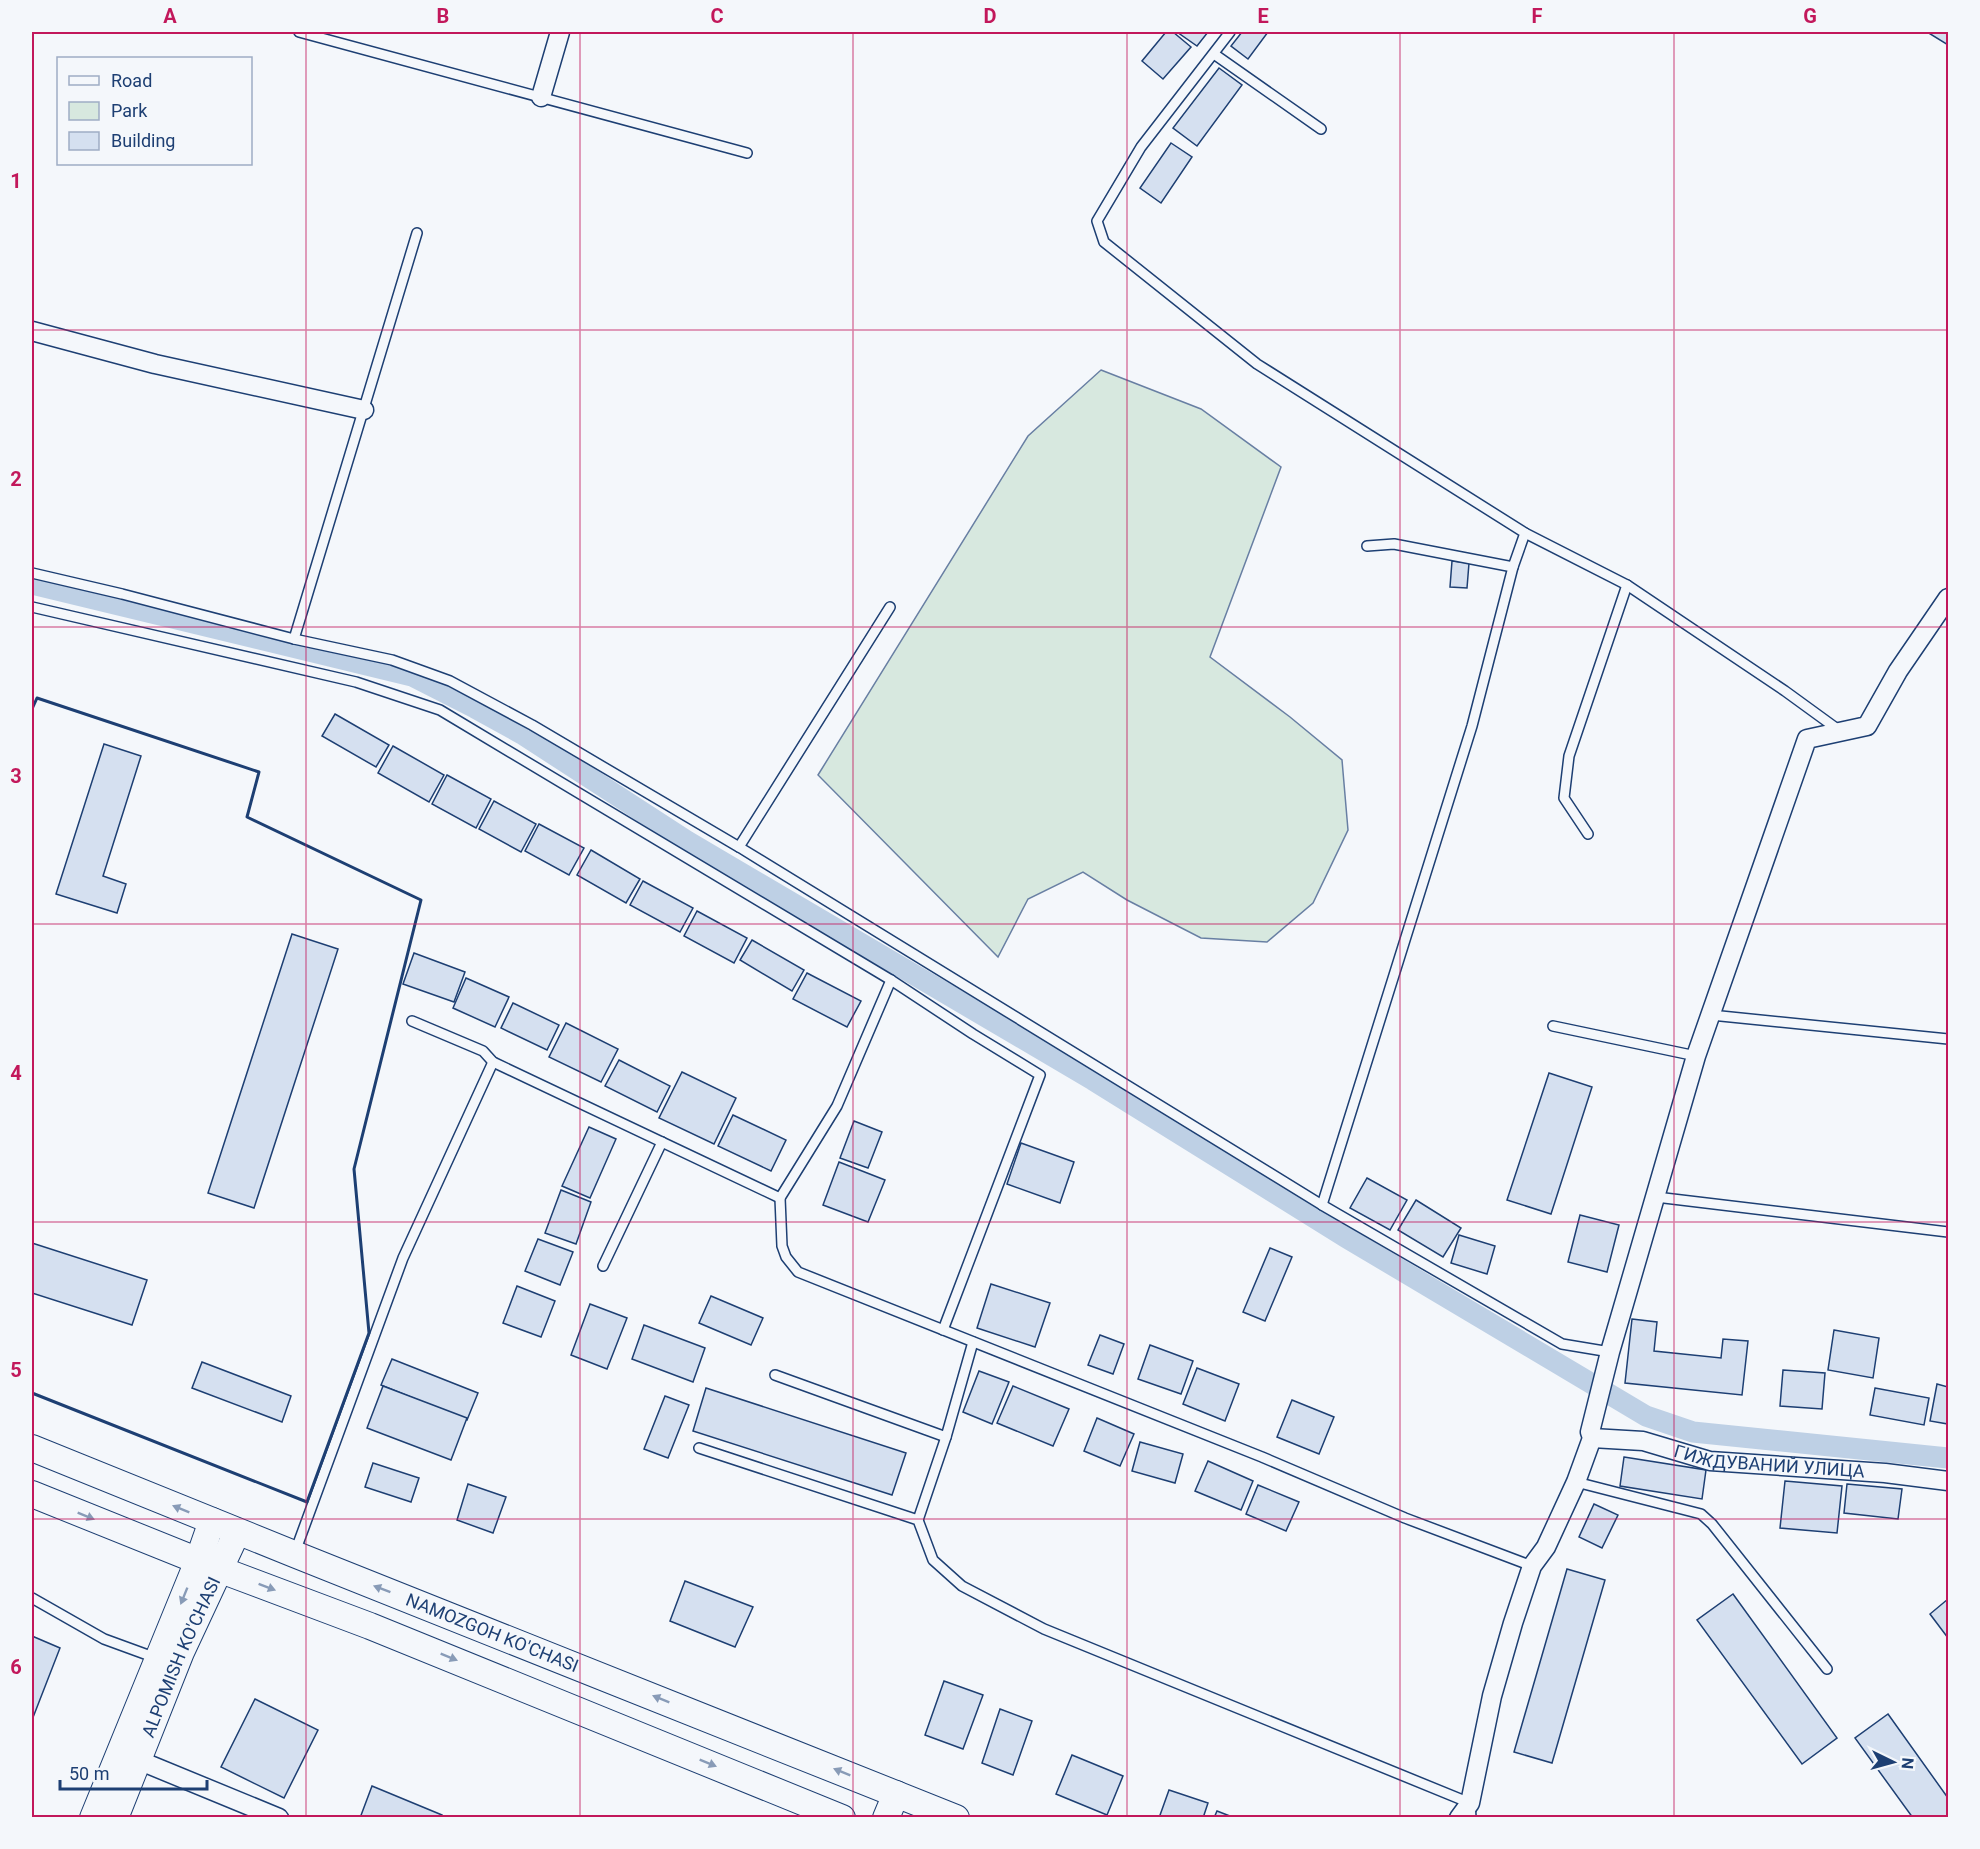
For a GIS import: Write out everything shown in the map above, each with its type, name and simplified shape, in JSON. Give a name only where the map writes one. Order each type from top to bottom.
[{"type":"main road","name":"NAMOZGOH KO'CHASI","points":[[32,1448],[956,1818]]},
{"type":"main road","points":[[32,1494],[400,1638],[842,1818]]},
{"type":"main road","points":[[93,1818],[158,1659],[210,1565],[212,1521]]},
{"type":"main road","name":"ALPOMISH KO'CHASI","points":[[115,1818],[181,1652],[210,1565],[237,1532]]},
{"type":"main road","points":[[886,1818],[896,1794]]},
{"type":"street","points":[[541,97],[560,32]]},
{"type":"street","points":[[32,331],[155,364],[364,410]]},
{"type":"street","points":[[1467,1813],[1492,1696],[1513,1623],[1532,1566],[1546,1547],[1576,1482],[1591,1435],[1610,1352],[1696,1056],[1808,739],[1867,726],[1899,671],[1948,598]]},
{"type":"street","name":"ГИЖДУВАНИЙ УЛИЦА","points":[[1591,1435],[1643,1442],[1710,1461],[1885,1473],[1948,1481]]},
{"type":"street","points":[[138,1760],[275,1817]]},
{"type":"lane","points":[[299,32],[747,153]]},
{"type":"lane","points":[[1230,32],[1141,147],[1097,221],[1104,242],[1257,364],[1525,533],[1627,585],[1785,691],[1841,732]]},
{"type":"lane","points":[[1214,54],[1321,129]]},
{"type":"lane","points":[[294,639],[417,232]]},
{"type":"lane","points":[[1322,1204],[1472,726],[1513,567],[1525,533]]},
{"type":"lane","points":[[1367,546],[1394,544],[1513,567]]},
{"type":"lane","points":[[32,573],[294,639],[392,660],[450,681],[532,725],[739,847],[1322,1204],[1562,1344],[1610,1352]]},
{"type":"lane","points":[[1588,834],[1564,798],[1569,756],[1627,585]]},
{"type":"lane","points":[[32,607],[356,682],[440,710],[891,980],[1040,1075],[944,1330]]},
{"type":"lane","points":[[739,847],[890,608]]},
{"type":"lane","points":[[891,980],[837,1106],[780,1198],[782,1246],[786,1257],[798,1272],[1262,1457],[1405,1518],[1532,1566]]},
{"type":"lane","points":[[1711,1015],[1948,1039]]},
{"type":"lane","points":[[412,1021],[483,1051],[493,1062],[780,1198]]},
{"type":"lane","points":[[1553,1026],[1696,1056]]},
{"type":"lane","points":[[294,1554],[403,1258],[493,1062]]},
{"type":"lane","points":[[603,1266],[662,1142]]},
{"type":"lane","points":[[1656,1197],[1948,1232]]},
{"type":"lane","points":[[974,1342],[946,1437],[918,1520],[933,1560],[962,1586],[1044,1629],[1467,1813]]},
{"type":"lane","points":[[775,1375],[946,1437]]},
{"type":"lane","points":[[699,1448],[918,1520]]},
{"type":"lane","points":[[1576,1482],[1701,1514],[1712,1524],[1827,1669]]},
{"type":"lane","points":[[32,1598],[104,1639],[158,1659]]},
{"type":"green space","points":[[1101,370],[1201,409],[1281,467],[1210,657],[1290,717],[1342,760],[1348,830],[1313,903],[1267,942],[1201,938],[1127,900],[1083,872],[1028,899],[998,957],[818,775],[1028,436]]},
{"type":"building","points":[[1166,32],[1173,32],[1191,47],[1163,79],[1142,61]]},
{"type":"building","points":[[1177,32],[1208,32],[1197,46]]},
{"type":"building","points":[[1242,32],[1268,32],[1248,59],[1231,46]]},
{"type":"building","points":[[1927,32],[1948,32],[1948,45]]},
{"type":"building","points":[[1219,68],[1242,85],[1197,146],[1173,128]]},
{"type":"building","points":[[1171,143],[1192,157],[1161,203],[1140,188]]},
{"type":"building","points":[[1452,561],[1469,563],[1467,588],[1450,587]]},
{"type":"building","points":[[335,714],[389,745],[376,767],[322,736]]},
{"type":"building","points":[[104,744],[141,756],[103,876],[126,884],[117,913],[56,894]]},
{"type":"building","points":[[393,746],[444,775],[429,802],[378,773]]},
{"type":"building","points":[[447,775],[491,799],[476,828],[432,804]]},
{"type":"building","points":[[494,801],[536,824],[521,852],[479,829]]},
{"type":"building","points":[[539,824],[584,848],[569,875],[525,851]]},
{"type":"building","points":[[591,850],[640,879],[626,903],[577,875]]},
{"type":"building","points":[[643,881],[693,908],[680,932],[630,905]]},
{"type":"building","points":[[697,911],[747,938],[734,963],[684,936]]},
{"type":"building","points":[[292,934],[338,949],[254,1208],[208,1193]]},
{"type":"building","points":[[752,940],[804,970],[792,991],[740,960]]},
{"type":"building","points":[[414,953],[465,972],[454,1002],[403,984]]},
{"type":"building","points":[[807,973],[861,1001],[847,1027],[793,999]]},
{"type":"building","points":[[466,978],[509,997],[495,1027],[453,1008]]},
{"type":"building","points":[[513,1003],[559,1025],[547,1050],[501,1028]]},
{"type":"building","points":[[566,1023],[618,1049],[601,1082],[549,1057]]},
{"type":"building","points":[[619,1060],[670,1086],[657,1112],[605,1086]]},
{"type":"building","points":[[682,1072],[736,1098],[714,1144],[659,1118]]},
{"type":"building","points":[[1549,1073],[1592,1087],[1551,1214],[1507,1200]]},
{"type":"building","points":[[733,1115],[786,1140],[771,1171],[718,1146]]},
{"type":"building","points":[[854,1121],[882,1132],[868,1168],[840,1158]]},
{"type":"building","points":[[589,1127],[616,1139],[590,1198],[562,1186]]},
{"type":"building","points":[[1021,1143],[1074,1162],[1060,1203],[1007,1184]]},
{"type":"building","points":[[839,1162],[885,1180],[868,1222],[823,1205]]},
{"type":"building","points":[[1367,1178],[1407,1200],[1390,1230],[1350,1208]]},
{"type":"building","points":[[561,1190],[591,1202],[576,1244],[545,1233]]},
{"type":"building","points":[[1416,1200],[1461,1228],[1443,1257],[1398,1230]]},
{"type":"building","points":[[1580,1215],[1619,1225],[1607,1272],[1568,1262]]},
{"type":"building","points":[[1459,1235],[1495,1246],[1487,1274],[1451,1263]]},
{"type":"building","points":[[538,1239],[573,1252],[560,1285],[525,1271]]},
{"type":"building","points":[[32,1243],[147,1280],[132,1325],[32,1293]]},
{"type":"building","points":[[1270,1248],[1292,1257],[1265,1321],[1243,1312]]},
{"type":"building","points":[[991,1284],[1050,1303],[1035,1347],[977,1328]]},
{"type":"building","points":[[517,1286],[555,1301],[541,1337],[503,1323]]},
{"type":"building","points":[[711,1296],[763,1318],[751,1345],[699,1323]]},
{"type":"building","points":[[590,1304],[627,1318],[607,1369],[571,1355]]},
{"type":"building","points":[[1632,1319],[1657,1322],[1654,1351],[1721,1358],[1723,1339],[1748,1341],[1742,1395],[1625,1383]]},
{"type":"building","points":[[644,1325],[705,1348],[693,1382],[632,1359]]},
{"type":"building","points":[[1834,1330],[1879,1338],[1873,1378],[1828,1370]]},
{"type":"building","points":[[1100,1335],[1124,1344],[1113,1374],[1088,1365]]},
{"type":"building","points":[[1150,1345],[1193,1361],[1181,1394],[1138,1379]]},
{"type":"building","points":[[392,1359],[478,1393],[467,1420],[381,1385]]},
{"type":"building","points":[[202,1362],[291,1396],[282,1422],[192,1388]]},
{"type":"building","points":[[1197,1368],[1239,1384],[1225,1421],[1183,1404]]},
{"type":"building","points":[[1783,1370],[1825,1373],[1822,1409],[1780,1406]]},
{"type":"building","points":[[979,1371],[1009,1382],[992,1424],[963,1412]]},
{"type":"building","points":[[1937,1384],[1948,1387],[1948,1424],[1930,1421]]},
{"type":"building","points":[[383,1386],[467,1418],[451,1460],[367,1428]]},
{"type":"building","points":[[1013,1386],[1069,1409],[1053,1446],[997,1423]]},
{"type":"building","points":[[706,1388],[906,1453],[892,1495],[693,1431]]},
{"type":"building","points":[[1875,1388],[1929,1398],[1924,1425],[1870,1415]]},
{"type":"building","points":[[665,1396],[689,1405],[668,1458],[644,1449]]},
{"type":"building","points":[[1292,1400],[1334,1417],[1319,1454],[1277,1437]]},
{"type":"building","points":[[1097,1418],[1134,1434],[1120,1466],[1084,1451]]},
{"type":"building","points":[[1140,1442],[1183,1454],[1175,1483],[1132,1471]]},
{"type":"building","points":[[1624,1457],[1706,1470],[1702,1499],[1620,1486]]},
{"type":"building","points":[[1208,1461],[1253,1481],[1241,1510],[1195,1491]]},
{"type":"building","points":[[373,1463],[419,1478],[411,1502],[365,1487]]},
{"type":"building","points":[[1785,1481],[1842,1486],[1837,1533],[1780,1528]]},
{"type":"building","points":[[468,1484],[506,1497],[493,1533],[457,1520]]},
{"type":"building","points":[[1847,1484],[1902,1489],[1898,1519],[1844,1513]]},
{"type":"building","points":[[1258,1485],[1299,1502],[1286,1531],[1246,1514]]},
{"type":"building","points":[[1594,1504],[1618,1515],[1602,1548],[1579,1537]]},
{"type":"building","points":[[1567,1569],[1605,1580],[1552,1763],[1514,1752]]},
{"type":"building","points":[[685,1581],[753,1607],[735,1647],[670,1621]]},
{"type":"building","points":[[1733,1594],[1837,1738],[1802,1764],[1697,1620]]},
{"type":"building","points":[[1948,1599],[1948,1638],[1930,1614]]},
{"type":"building","points":[[32,1636],[60,1648],[32,1720]]},
{"type":"building","points":[[944,1681],[983,1695],[963,1749],[925,1735]]},
{"type":"building","points":[[255,1699],[318,1730],[284,1798],[221,1767]]},
{"type":"building","points":[[1000,1709],[1032,1721],[1013,1775],[982,1763]]},
{"type":"building","points":[[1888,1714],[1948,1798],[1948,1818],[1913,1818],[1855,1738]]},
{"type":"building","points":[[1072,1755],[1123,1776],[1107,1815],[1056,1794]]},
{"type":"building","points":[[372,1786],[442,1815],[441,1818],[360,1818]]},
{"type":"building","points":[[1169,1790],[1208,1803],[1203,1818],[1159,1818]]},
{"type":"building","points":[[1217,1811],[1235,1818],[1214,1818]]},
{"type":"waterway","points":[[32,584],[412,676],[475,708],[522,734],[687,841],[1093,1080],[1347,1238],[1646,1416],[1693,1432],[1948,1458]]},
{"type":"wall","points":[[32,709],[37,698],[259,772],[247,817],[421,900],[354,1169],[369,1333],[307,1502],[32,1393]]}]
